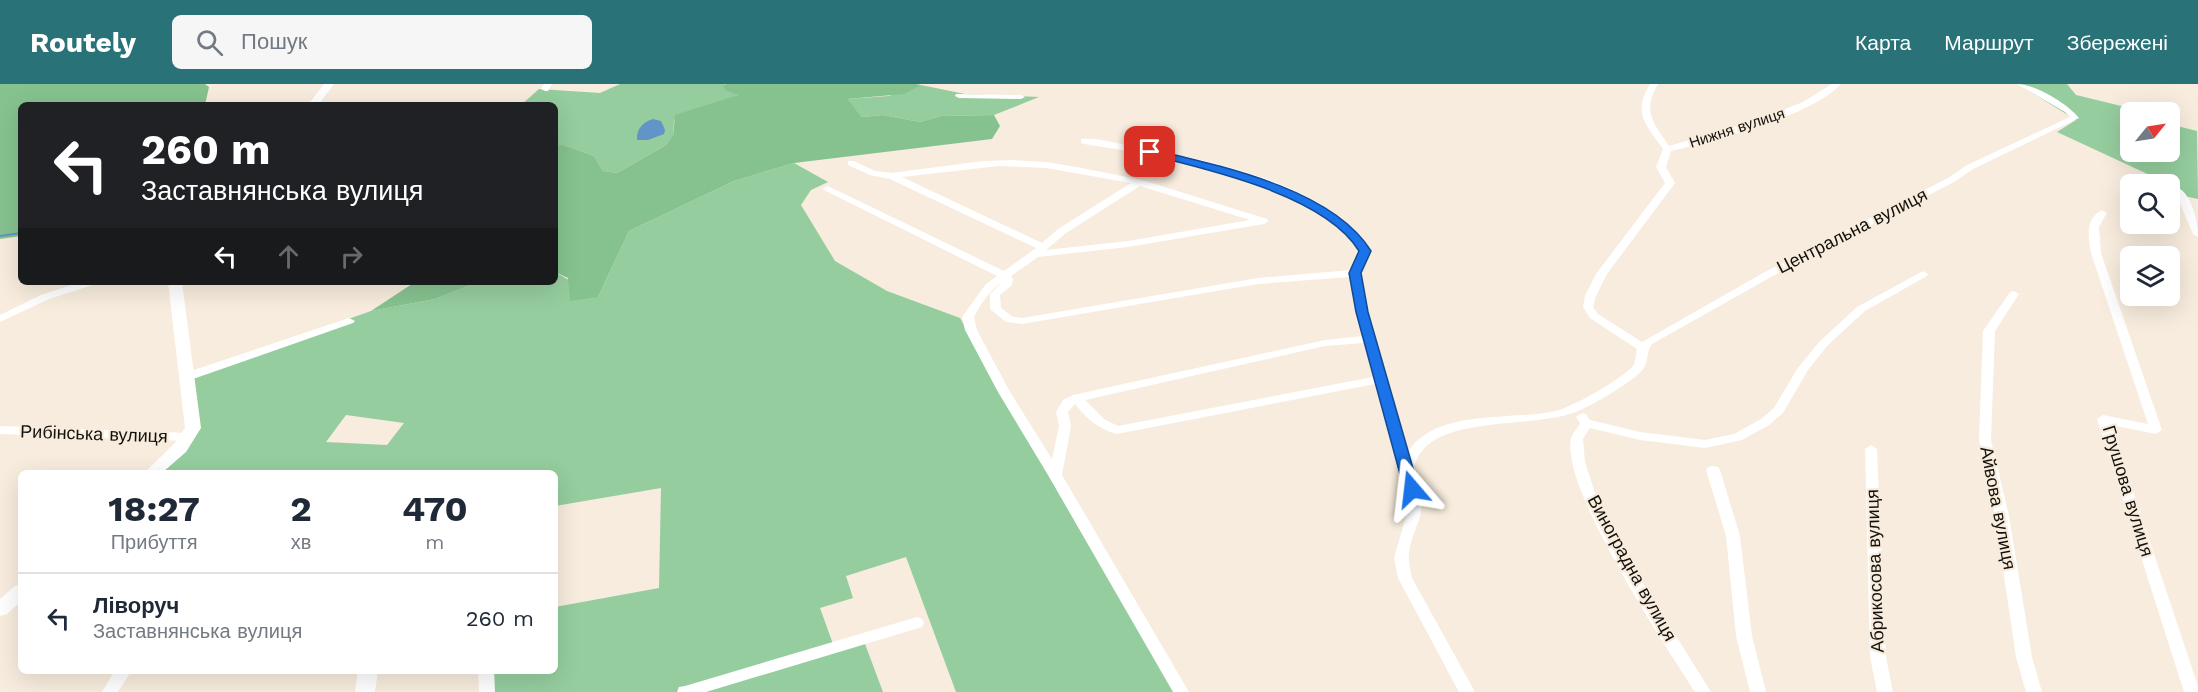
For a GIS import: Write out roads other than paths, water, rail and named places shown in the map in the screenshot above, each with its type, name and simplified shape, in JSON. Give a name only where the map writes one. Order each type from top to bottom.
[{"type":"street","points":[[315,102],[329,84]]},
{"type":"street","points":[[1406,472],[1414,452],[1426,440],[1482,421],[1523,419],[1573,410],[1637,372],[1644,361],[1643,348],[1594,316],[1588,307],[1589,296],[1622,246],[1670,183],[1661,167],[1667,149],[1653,133],[1646,118],[1647,93],[1654,84]]},
{"type":"street","name":"Нижня вулиця","points":[[1667,149],[1784,114],[1830,92],[1837,84]]},
{"type":"street","name":"Центральна вулиця","points":[[1643,348],[1648,342],[1767,275],[1951,180],[1970,167],[2075,118],[2022,84]]},
{"type":"street","points":[[959,96],[1021,97]]},
{"type":"street","points":[[1084,141],[1177,157],[1218,168],[1298,197],[1340,223],[1360,243],[1365,251],[1355,273],[1368,339],[1415,509],[1401,558],[1405,578],[1467,692]]},
{"type":"street","points":[[851,163],[891,176],[1039,250],[1128,244],[1264,221],[1178,192],[1138,182],[1048,166],[1012,163],[891,176]]},
{"type":"street","points":[[1138,182],[1062,231],[1003,275],[976,302],[968,318],[971,330],[1004,392],[1056,475],[1181,692]]},
{"type":"street","points":[[827,189],[1003,275],[1008,279],[1007,285],[994,294],[996,309],[1010,320],[1022,321],[1258,281],[1355,273]]},
{"type":"street","points":[[2180,192],[2198,234]]},
{"type":"street","name":"Грушова вулиця","points":[[2102,213],[2092,228],[2096,254],[2156,430],[2103,419],[2192,692]]},
{"type":"street","points":[[1573,410],[1586,423],[1640,436],[1705,444],[1738,436],[1765,422],[1779,410],[1809,360],[1861,309],[1923,274]]},
{"type":"street","points":[[0,319],[45,297],[83,285]]},
{"type":"street","points":[[155,470],[191,433],[189,376],[175,285]]},
{"type":"street","name":"Айвова вулиця","points":[[2014,294],[1989,331],[1985,440],[2002,516],[2024,657],[2034,692]]},
{"type":"street","points":[[189,376],[349,321]]},
{"type":"street","points":[[1056,475],[1065,426],[1062,412],[1067,403],[1077,398],[1325,343],[1368,339]]},
{"type":"street","points":[[1077,398],[1105,427],[1118,430],[1379,380]]},
{"type":"street","name":"Виноградна вулиця","points":[[1586,423],[1578,437],[1578,454],[1589,491],[1605,528],[1703,692]]},
{"type":"street","name":"Рибінська вулиця","points":[[3,433],[191,433]]},
{"type":"street","name":"Абрикосова вулиця","points":[[1871,449],[1878,657],[1885,692]]},
{"type":"street","points":[[1713,470],[1733,536],[1744,636],[1758,692]]},
{"type":"street","points":[[0,609],[18,594]]},
{"type":"street","points":[[685,692],[917,623]]},
{"type":"street","points":[[111,692],[122,674]]},
{"type":"street","points":[[365,692],[367,674]]},
{"type":"street","points":[[486,674],[487,692]]},
{"type":"water","points":[[653,119],[661,121],[665,130],[664,134],[648,140],[637,140],[641,126]]},
{"type":"waterway","points":[[0,236],[18,233]]}]
